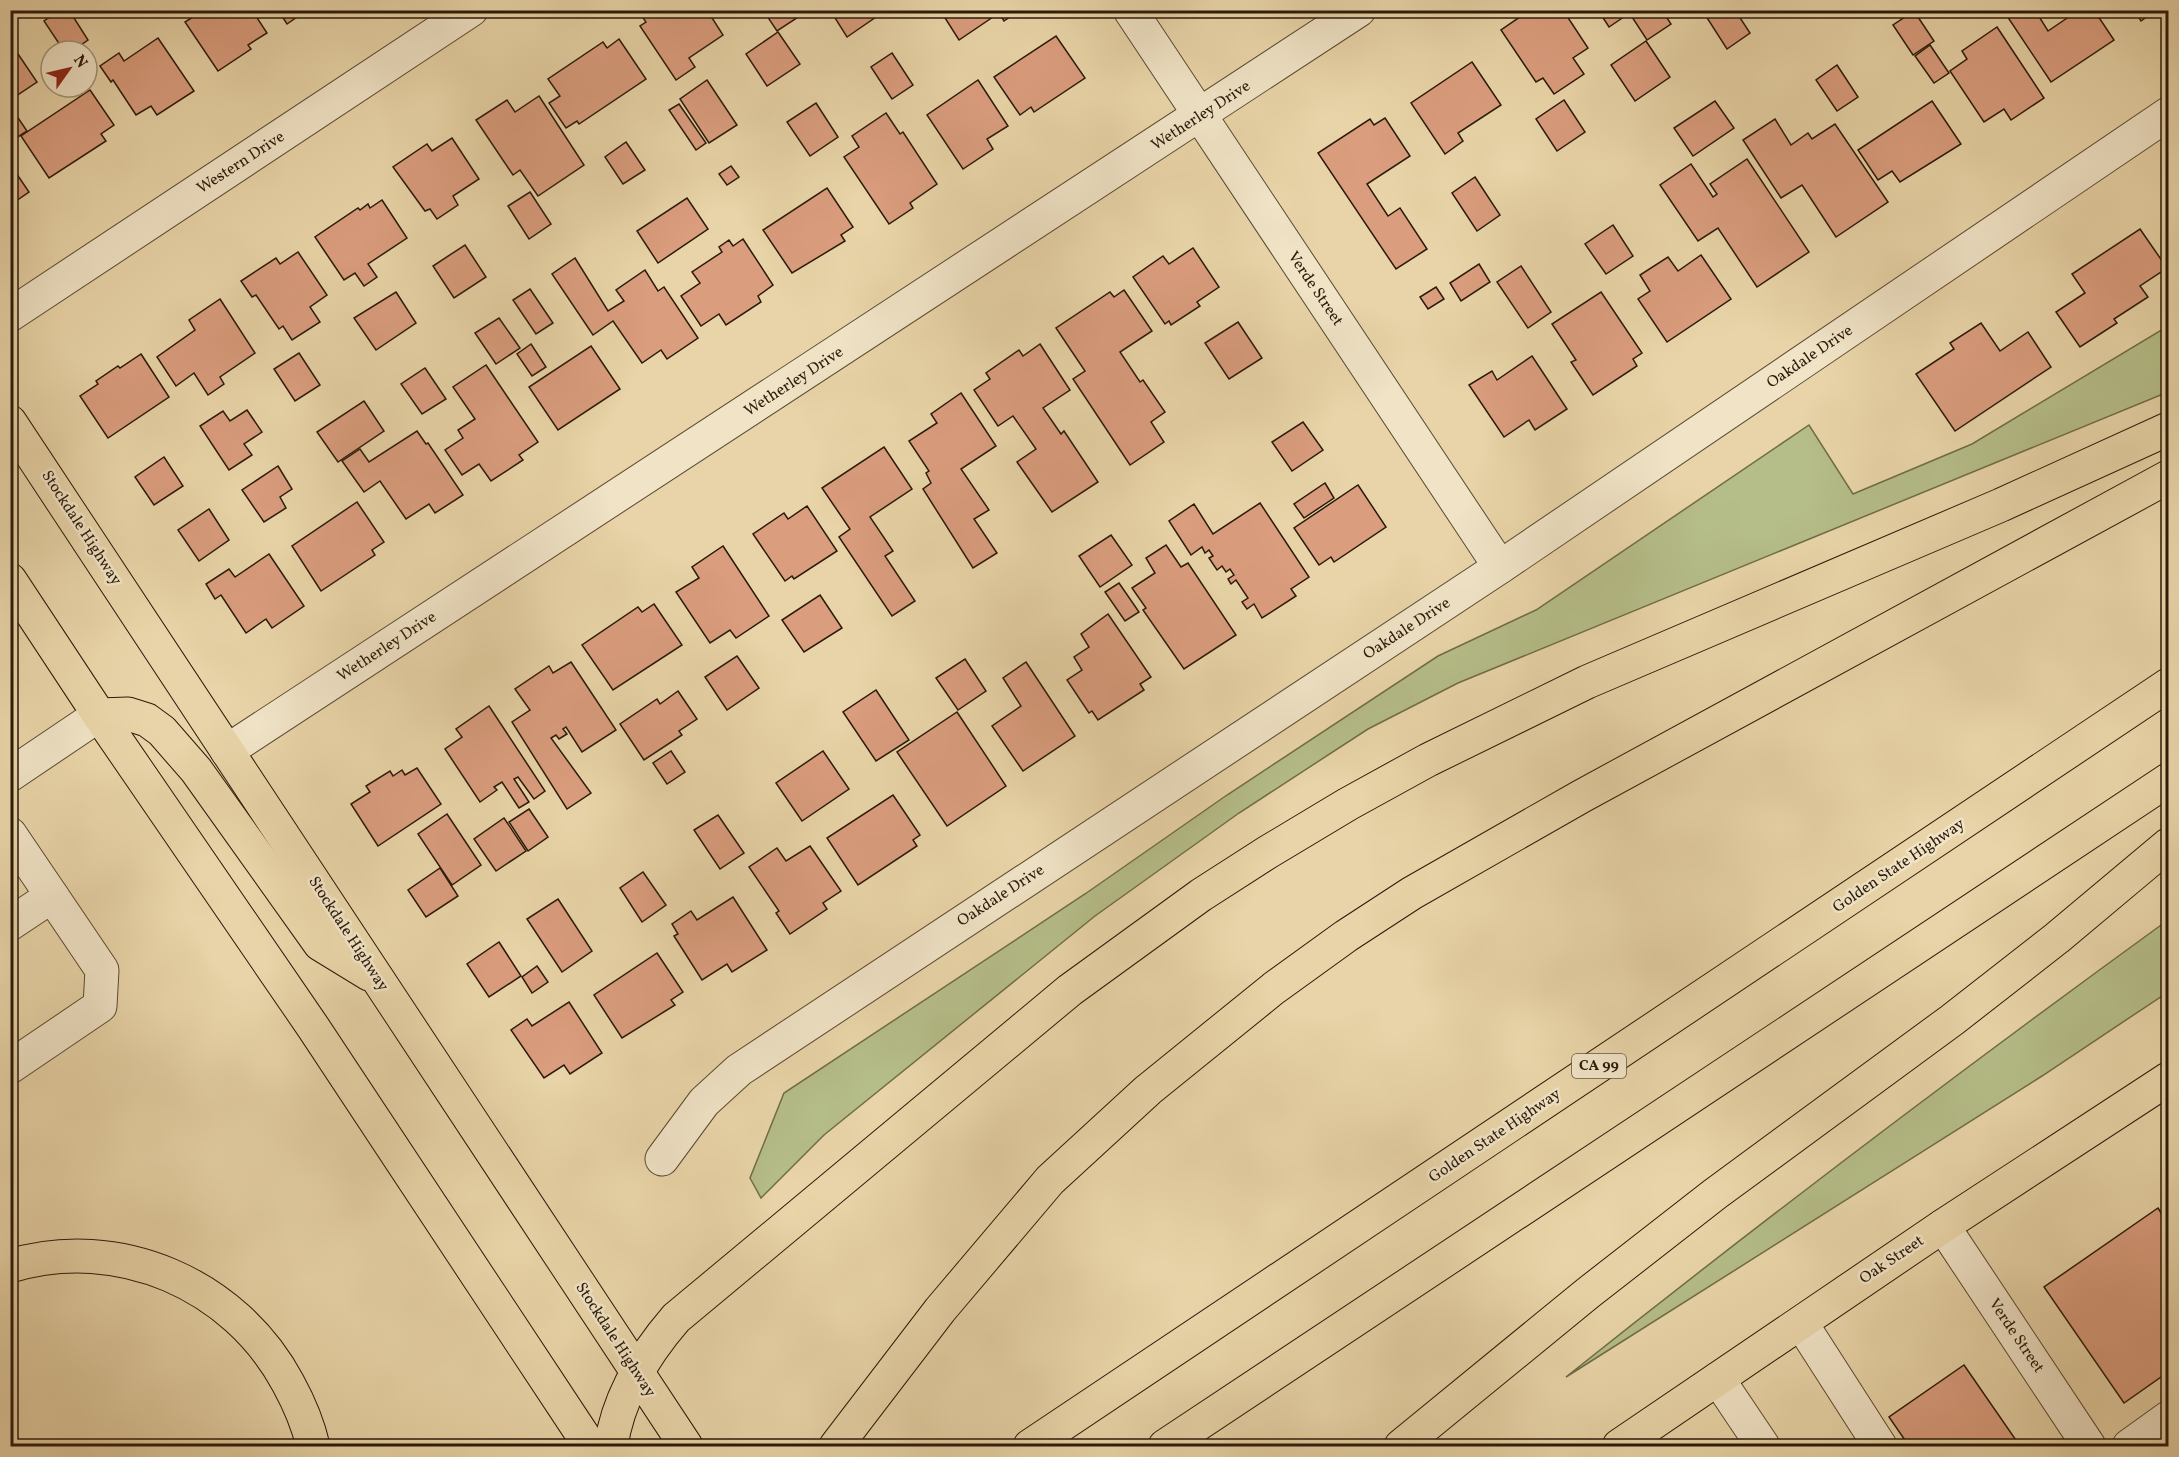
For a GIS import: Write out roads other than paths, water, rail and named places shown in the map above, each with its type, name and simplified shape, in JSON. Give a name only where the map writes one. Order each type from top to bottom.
[{"type":"main road","name":"Stockdale Highway","points":[[10,422],[686,1446]]},
{"type":"main road","points":[[611,1446],[622,1404],[636,1372],[654,1344],[676,1318],[1070,990],[1201,895],[1348,804],[1428,760],[1587,682],[2001,505],[2169,429]]},
{"type":"main road","points":[[836,1446],[940,1310],[1050,1180],[1148,1090],[1274,988],[1346,936],[1412,893],[1592,790],[2169,477]]},
{"type":"main road","points":[[10,580],[99,715],[313,1027],[590,1446]]},
{"type":"main road","name":"Golden State Highway","points":[[1030,1446],[2169,685]]},
{"type":"main road","points":[[99,715],[128,714],[147,720],[162,731],[196,770],[320,944],[379,980]]},
{"type":"main road","points":[[1165,1446],[2169,780]]},
{"type":"main road","points":[[1401,1446],[1588,1293],[1715,1194],[1952,1020],[2057,938],[2169,845]]},
{"type":"main road","name":"Oak Street","points":[[1619,1446],[1943,1226],[2169,1079]]},
{"type":"main road","points":[[10,1266],[58,1256],[90,1256],[122,1260],[153,1268],[183,1280],[238,1318],[262,1343],[299,1403],[313,1446]]},
{"type":"street","name":"Western Drive","points":[[10,315],[471,10]]},
{"type":"street","name":"Verde Street","points":[[1130,10],[1500,567]]},
{"type":"street","name":"Wetherley Drive","points":[[227,752],[1359,10]]},
{"type":"street","name":"Oakdale Drive","points":[[662,1159],[704,1102],[739,1070],[1500,567],[2169,114]]},
{"type":"street","points":[[10,775],[99,715]]},
{"type":"street","points":[[10,834],[102,970],[100,1006],[10,1066]]},
{"type":"street","points":[[10,924],[52,896]]},
{"type":"street","name":"Verde Street","points":[[1943,1226],[2089,1446]]},
{"type":"street","points":[[1801,1323],[1880,1446]]},
{"type":"street","points":[[1718,1379],[1763,1446]]},
{"type":"street","points":[[2129,1446],[2169,1418]]}]
